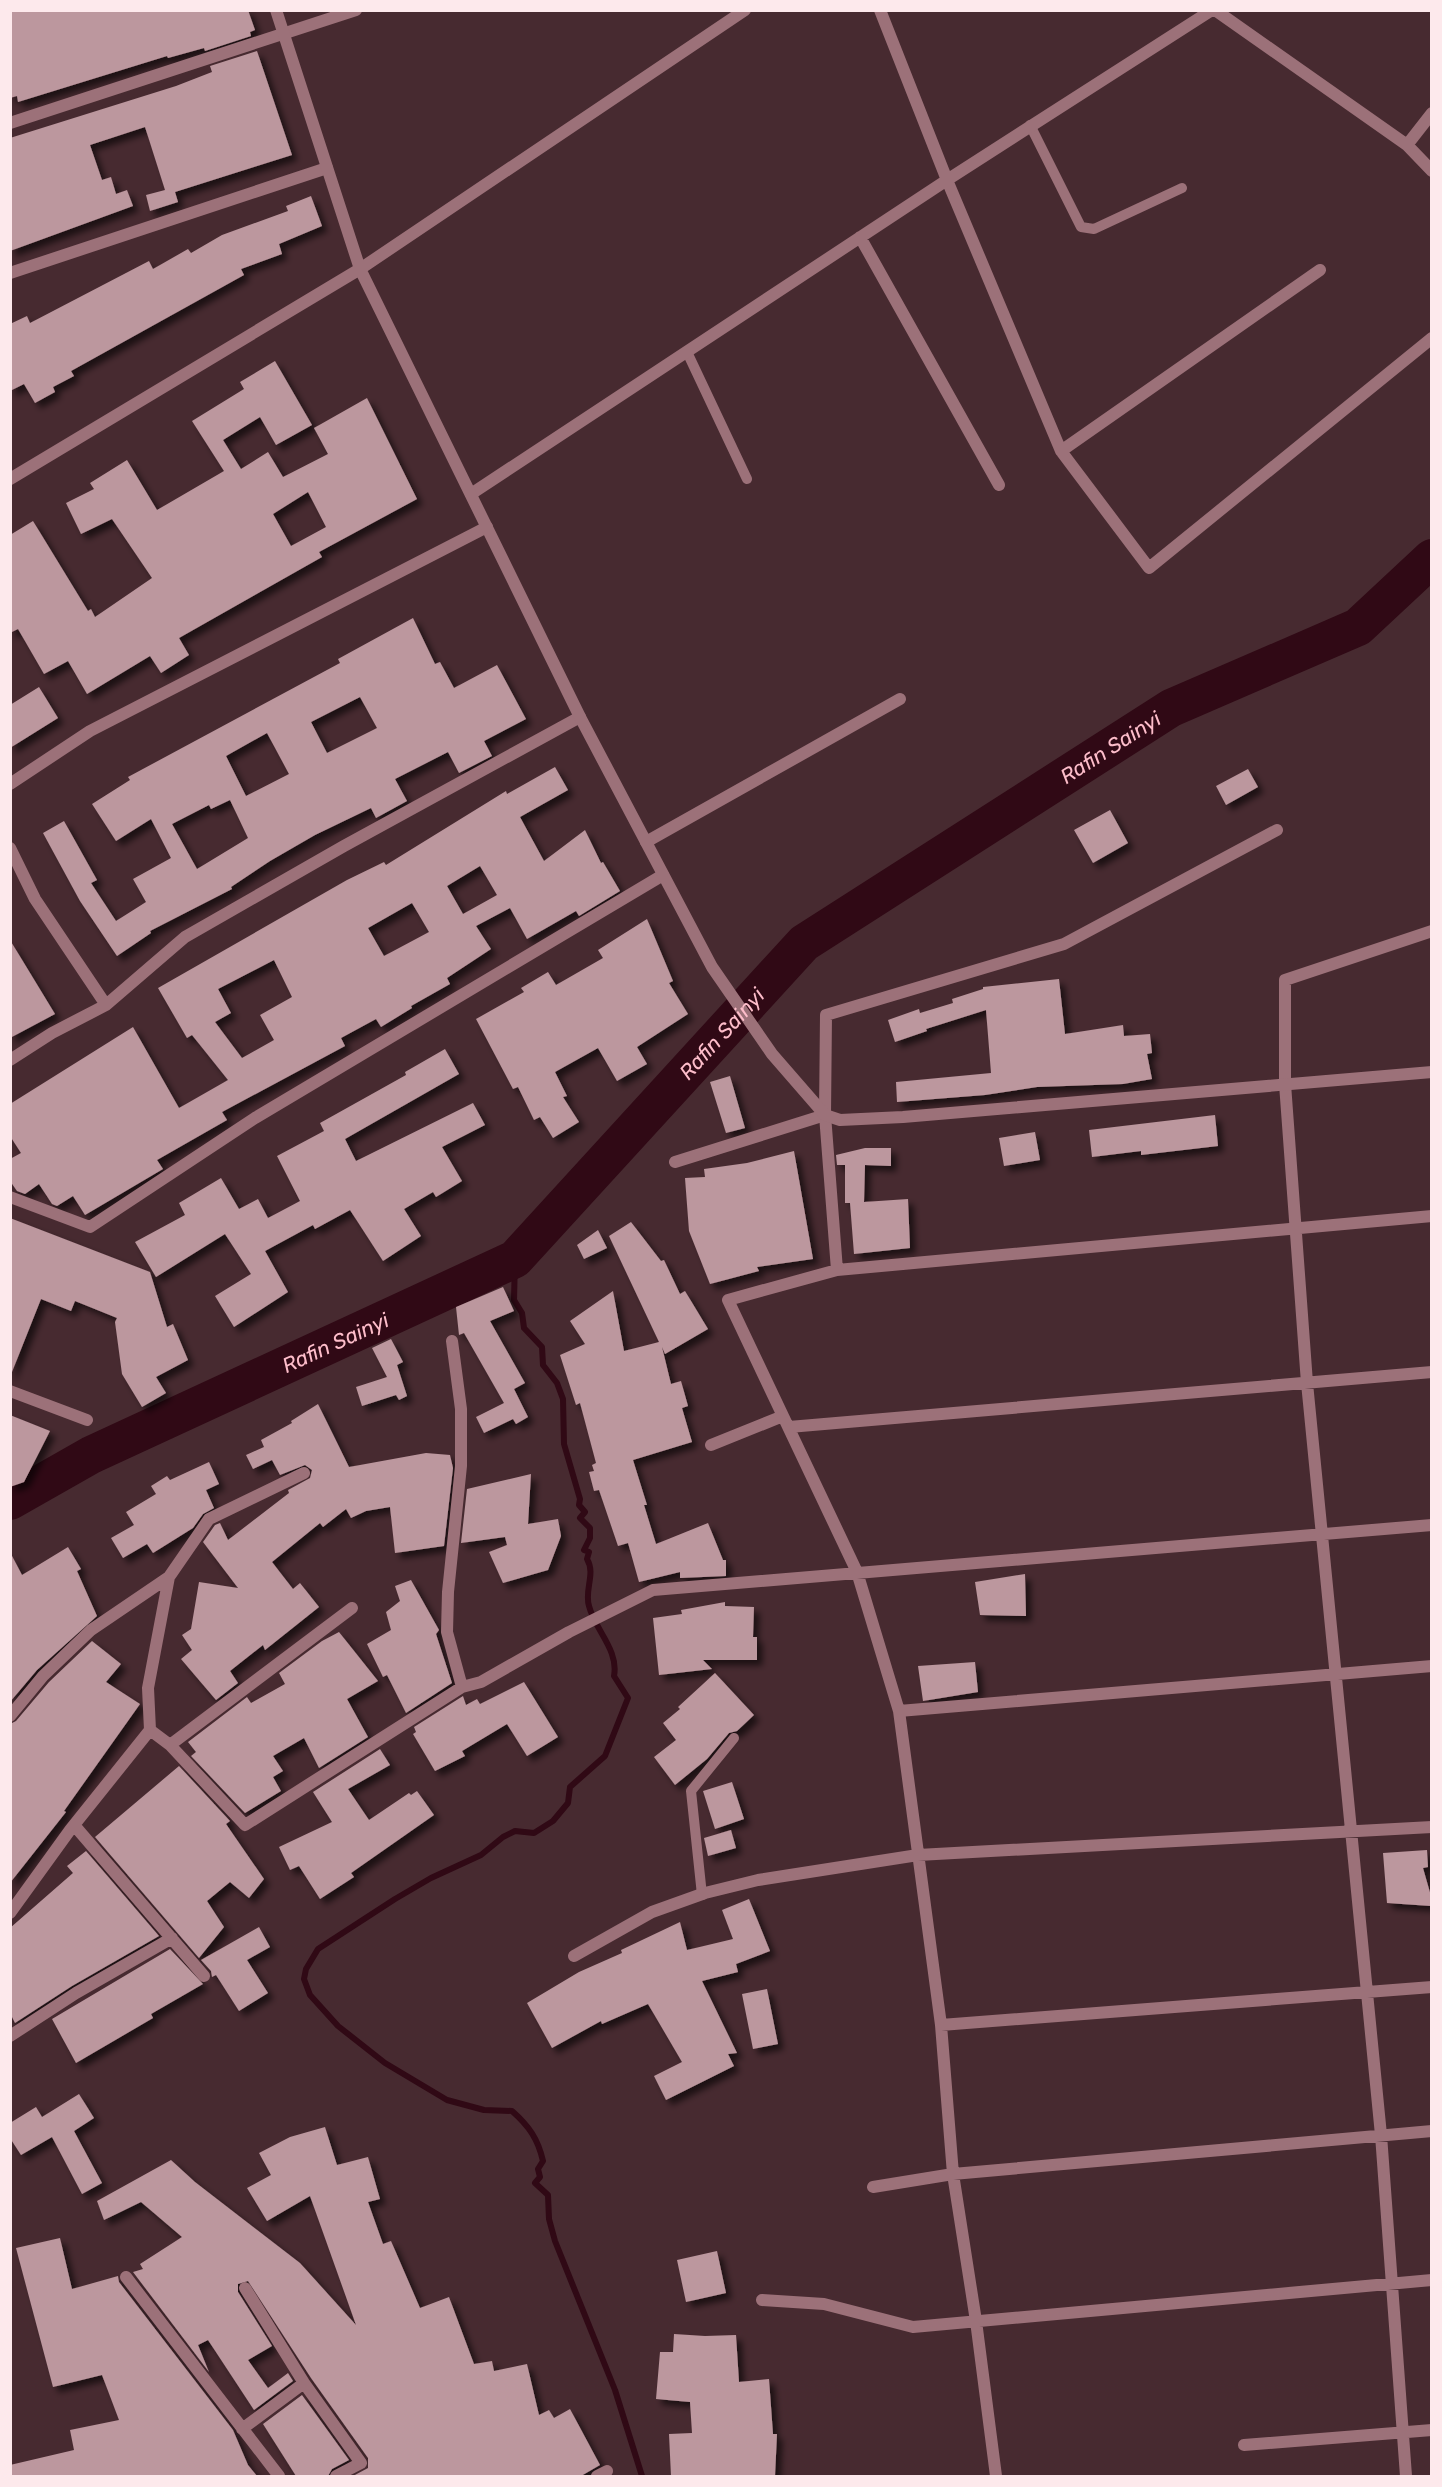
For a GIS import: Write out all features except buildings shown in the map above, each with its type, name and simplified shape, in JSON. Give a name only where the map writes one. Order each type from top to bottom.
[{"type":"street","points":[[276,10],[360,269],[580,717],[712,967],[772,1054],[825,1114],[840,1120],[903,1117],[1431,1072]]},
{"type":"street","points":[[10,123],[284,36],[356,10]]},
{"type":"street","points":[[10,479],[360,269],[745,10]]},
{"type":"street","points":[[880,10],[947,180],[1061,451],[1149,568],[1431,338]]},
{"type":"street","points":[[471,494],[1030,125],[1214,10],[1407,145],[1431,171]]},
{"type":"street","points":[[1407,145],[1431,113]]},
{"type":"street","points":[[10,273],[327,168]]},
{"type":"street","points":[[860,237],[999,485]]},
{"type":"street","points":[[1061,451],[1320,270]]},
{"type":"street","points":[[10,784],[90,731],[487,527]]},
{"type":"street","points":[[646,842],[900,699]]},
{"type":"street","points":[[10,1060],[52,1033],[106,1005],[185,937],[344,846],[580,717]]},
{"type":"street","points":[[837,1270],[825,1114],[826,1015],[1064,944],[1276,830]]},
{"type":"street","points":[[10,849],[35,898],[106,1005]]},
{"type":"street","points":[[10,1197],[90,1227],[255,1118],[663,875]]},
{"type":"street","points":[[1406,2476],[1381,2135],[1365,1992],[1337,1674],[1307,1383],[1285,1084],[1285,980],[1431,931]]},
{"type":"street","points":[[675,1162],[825,1114]]},
{"type":"street","points":[[996,2476],[976,2321],[953,2174],[941,2025],[899,1711],[857,1572],[728,1300],[837,1270],[1295,1231],[1431,1216]]},
{"type":"street","points":[[452,1341],[461,1408],[461,1466],[447,1632],[462,1687]]},
{"type":"street","points":[[711,1445],[786,1422],[1431,1372]]},
{"type":"street","points":[[10,1390],[87,1420]]},
{"type":"street","points":[[10,1716],[43,1676],[91,1630],[169,1577],[209,1519],[304,1473]]},
{"type":"street","points":[[150,1730],[170,1745],[245,1826],[462,1687],[481,1682],[569,1632],[653,1590],[1431,1525]]},
{"type":"street","points":[[10,1913],[74,1825],[150,1730],[148,1688],[169,1577]]},
{"type":"street","points":[[170,1745],[352,1608]]},
{"type":"street","points":[[899,1711],[1431,1666]]},
{"type":"street","points":[[74,1825],[204,1976]]},
{"type":"street","points":[[574,1956],[652,1912],[702,1895],[758,1880],[918,1855],[1431,1827]]},
{"type":"street","points":[[10,2036],[76,1993],[172,1938]]},
{"type":"street","points":[[941,2025],[1431,1987]]},
{"type":"street","points":[[873,2187],[953,2174],[1431,2131]]},
{"type":"street","points":[[126,2277],[279,2476]]},
{"type":"street","points":[[762,2300],[824,2304],[913,2327],[1431,2280]]},
{"type":"street","points":[[245,2288],[304,2383],[361,2463],[336,2476]]},
{"type":"street","points":[[242,2429],[304,2383]]},
{"type":"street","points":[[1244,2445],[1431,2430]]},
{"type":"lane","points":[[1030,125],[1081,227],[1094,229],[1182,188]]},
{"type":"lane","points":[[687,352],[747,479]]},
{"type":"lane","points":[[702,1895],[691,1791],[734,1738]]},
{"type":"waterway","name":"Rafin Sainyi","points":[[10,1501],[91,1455],[515,1259],[804,943],[1171,708],[1358,627],[1432,558]]},
{"type":"waterway","points":[[515,1259],[514,1300],[522,1313],[524,1328],[542,1347],[543,1365],[557,1383],[563,1399],[564,1444],[580,1499],[579,1505],[585,1512],[580,1518],[590,1528],[590,1538],[584,1550],[589,1552],[587,1559],[590,1570],[589,1606],[613,1657],[614,1676],[628,1698],[605,1756],[570,1787],[568,1803],[553,1821],[534,1833],[515,1831],[503,1837],[481,1855],[431,1878],[395,1899],[318,1949],[306,1969],[304,1979],[310,1995],[338,2026],[385,2063],[447,2100],[484,2110],[512,2111],[532,2133],[543,2161],[538,2169],[540,2177],[535,2183],[548,2195],[549,2219],[555,2241],[615,2390],[642,2476]]}]
